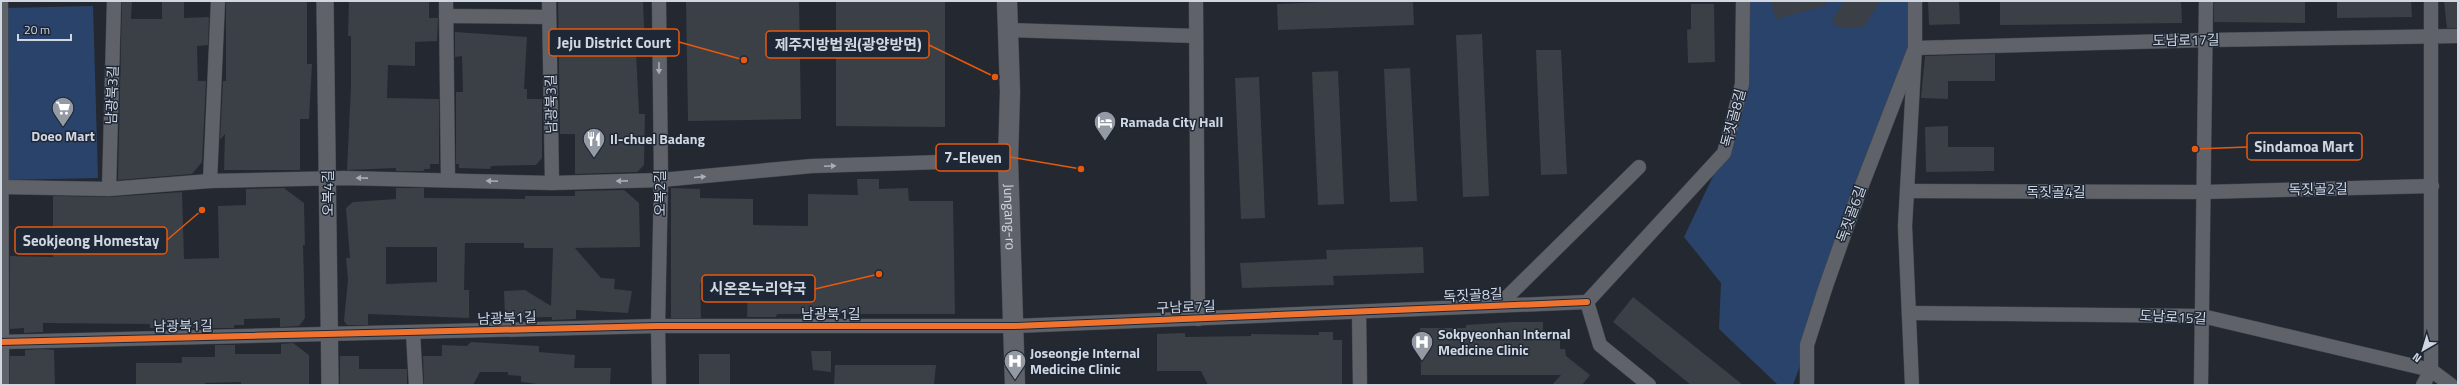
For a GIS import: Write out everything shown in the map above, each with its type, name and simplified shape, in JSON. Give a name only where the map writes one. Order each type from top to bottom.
[{"type":"main road","name":"Jungang-ro","points":[[1007,1],[1010,92],[1008,160],[1016,385]]},
{"type":"street","points":[[1,1],[2,385]]},
{"type":"street","name":"남광북3길","points":[[109,189],[114,1]]},
{"type":"street","points":[[210,181],[218,1]]},
{"type":"street","name":"오복4길","points":[[325,1],[328,178],[328,335],[330,385]]},
{"type":"street","points":[[446,1],[448,180]]},
{"type":"street","name":"남광북3길","points":[[549,1],[552,183]]},
{"type":"street","name":"오복2길","points":[[659,1],[661,180],[658,326],[659,385]]},
{"type":"street","name":"구남로7길","points":[[1196,1],[1198,319]]},
{"type":"street","name":"독짓골8길","points":[[1359,312],[1587,302],[1724,153],[1742,84],[1743,1]]},
{"type":"street","name":"독짓골6길","points":[[1912,385],[1905,226],[1915,48],[1915,1]]},
{"type":"street","points":[[2201,385],[2207,40],[2206,1]]},
{"type":"street","points":[[2423,385],[2431,370],[2431,1]]},
{"type":"street","points":[[446,16],[549,17]]},
{"type":"street","points":[[1007,30],[1196,36]]},
{"type":"street","name":"도남로17길","points":[[1915,48],[2207,40],[2458,36]]},
{"type":"street","name":"독짓골6길","points":[[1807,385],[1807,345],[1856,198],[1915,48]]},
{"type":"street","points":[[1,187],[109,189],[210,181],[328,178],[552,183],[661,180],[812,166],[1008,160]]},
{"type":"street","points":[[1499,305],[1639,166]]},
{"type":"street","name":"독짓골2길","points":[[2204,192],[2432,186]]},
{"type":"street","name":"독짓골4길","points":[[1907,191],[2204,192]]},
{"type":"street","points":[[1587,302],[1600,344],[1649,385]]},
{"type":"street","points":[[1359,312],[1360,385]]},
{"type":"street","name":"구남로7길","points":[[1014,326],[1359,312]]},
{"type":"street","name":"도남로15길","points":[[1909,313],[2202,316],[2431,370],[2451,385]]},
{"type":"street","name":"남광북1길","points":[[1,342],[658,326],[1014,326]]},
{"type":"street","points":[[413,333],[416,385]]},
{"type":"shaded area","points":[[1743,1],[1915,1],[1915,48],[1793,385],[1778,385],[1719,329],[1721,283],[1684,237],[1724,153],[1742,84]]},
{"type":"shaded area","points":[[93,6],[98,178],[8,180],[4,8]]},
{"type":"building","points":[[122,1],[132,1],[131,19],[162,19],[162,1],[184,1],[184,18],[209,17],[208,45],[197,46],[198,81],[206,81],[202,162],[192,174],[118,180]]},
{"type":"building","points":[[226,1],[307,1],[307,64],[312,64],[309,119],[300,119],[300,170],[224,170],[225,134],[220,140],[223,81],[226,81]]},
{"type":"building","points":[[349,1],[429,1],[429,18],[438,18],[437,41],[415,42],[415,66],[388,65],[387,98],[439,99],[439,164],[430,164],[430,169],[424,169],[424,171],[396,171],[396,168],[347,170],[351,86],[351,36],[348,36]]},
{"type":"building","points":[[558,1],[643,1],[645,52],[636,52],[639,114],[645,114],[644,165],[637,172],[575,174],[575,134],[560,134]]},
{"type":"building","points":[[686,1],[799,1],[801,119],[688,121]]},
{"type":"building","points":[[836,1],[945,1],[945,127],[836,126]]},
{"type":"building","points":[[1349,1],[1413,1],[1414,25],[1278,30],[1277,4]]},
{"type":"building","points":[[1771,1],[1826,1],[1827,5],[1776,19]]},
{"type":"building","points":[[1844,1],[1880,1],[1863,28],[1841,28],[1833,23],[1833,18]]},
{"type":"building","points":[[1928,1],[1959,1],[1960,24],[1929,25]]},
{"type":"building","points":[[2000,1],[2181,1],[2182,23],[2000,25]]},
{"type":"building","points":[[2214,1],[2305,1],[2305,23],[2214,22]]},
{"type":"building","points":[[2337,1],[2411,1],[2412,17],[2337,18]]},
{"type":"building","points":[[2444,1],[2458,1],[2458,28],[2447,28]]},
{"type":"building","points":[[1691,4],[1714,4],[1715,62],[1688,63],[1687,30],[1691,29]]},
{"type":"building","points":[[455,32],[527,37],[524,89],[527,89],[527,99],[542,99],[542,158],[536,165],[491,166],[490,169],[459,168],[459,164],[456,164],[456,92],[463,92],[462,56],[455,57]]},
{"type":"building","points":[[1482,34],[1489,196],[1463,197],[1456,35]]},
{"type":"building","points":[[1536,50],[1561,50],[1567,174],[1541,175]]},
{"type":"building","points":[[1995,54],[1995,81],[1948,81],[1948,99],[1921,98],[1925,56]]},
{"type":"building","points":[[1410,68],[1417,201],[1390,202],[1384,69]]},
{"type":"building","points":[[1338,71],[1344,204],[1318,205],[1312,72]]},
{"type":"building","points":[[1259,77],[1265,218],[1241,219],[1235,78]]},
{"type":"building","points":[[1948,126],[1948,147],[1994,147],[1994,171],[1926,172],[1925,127]]},
{"type":"building","points":[[857,179],[879,179],[879,189],[908,188],[909,201],[953,201],[955,314],[777,314],[776,317],[747,317],[748,281],[700,283],[701,318],[671,318],[671,188],[700,189],[700,198],[753,199],[753,225],[808,226],[808,194],[858,195]]},
{"type":"building","points":[[284,188],[304,203],[305,245],[303,245],[305,318],[299,326],[280,327],[280,318],[244,319],[244,325],[234,325],[234,328],[150,328],[150,324],[43,323],[43,332],[24,333],[24,328],[10,329],[10,256],[53,257],[53,196],[110,197],[182,192],[184,259],[219,258],[218,206],[246,205],[246,189]]},
{"type":"building","points":[[396,188],[424,188],[424,198],[525,199],[525,196],[575,196],[575,191],[624,190],[639,203],[640,247],[575,248],[601,278],[615,279],[614,289],[632,291],[628,313],[576,310],[576,319],[552,320],[552,317],[505,318],[504,291],[525,290],[551,306],[553,248],[524,248],[524,243],[465,243],[464,290],[469,290],[469,318],[368,314],[368,325],[347,325],[344,321],[348,280],[346,258],[350,258],[346,208],[353,202],[396,199]],"holes":[[[386,247],[437,247],[437,282],[386,284]]]},
{"type":"building","points":[[1423,247],[1424,273],[1333,276],[1334,285],[1242,288],[1240,263],[1327,259],[1326,250]]},
{"type":"building","points":[[1633,297],[1743,385],[1691,385],[1613,322]]},
{"type":"building","points":[[1512,322],[1543,322],[1543,332],[1560,332],[1560,349],[1565,349],[1566,356],[1590,375],[1582,385],[1552,385],[1561,375],[1421,375],[1420,328],[1466,328],[1466,325]]},
{"type":"building","points":[[1319,332],[1333,332],[1333,340],[1342,340],[1342,385],[1208,385],[1201,371],[1157,371],[1157,334],[1185,333],[1185,337],[1251,336],[1251,334],[1319,335]]},
{"type":"building","points":[[471,342],[539,346],[539,352],[575,355],[574,368],[611,368],[610,385],[546,385],[521,382],[521,376],[508,375],[508,372],[480,372],[473,385],[424,385],[423,356],[442,356],[442,345],[467,346]]},
{"type":"building","points":[[293,343],[309,355],[309,385],[241,385],[241,382],[205,383],[205,385],[136,385],[136,363],[182,363],[182,357],[215,357],[215,345],[235,345],[235,354],[281,354],[281,344]]},
{"type":"building","points":[[25,350],[54,350],[55,385],[10,385],[10,356],[25,356]]},
{"type":"building","points":[[811,351],[831,351],[831,372],[813,370]]},
{"type":"building","points":[[699,354],[730,354],[730,385],[699,385]]},
{"type":"building","points":[[340,356],[359,356],[359,369],[407,369],[407,385],[340,385]]},
{"type":"building","points":[[835,365],[936,365],[934,385],[834,385]]},
{"type":"cycle path","points":[[1,342],[658,326],[1014,326],[1587,302]]},
{"type":"place","name":"Jeju District Court","points":[[744,60]]},
{"type":"place","name":"제주지방법원(광양방면)","points":[[995,77]]},
{"type":"place","name":"Doeo Mart","points":[[63,128]]},
{"type":"place","name":"Ramada City Hall","points":[[1105,142]]},
{"type":"place","name":"Sindamoa Mart","points":[[2195,149]]},
{"type":"place","name":"Il-chuel Badang","points":[[594,158]]},
{"type":"place","name":"7-Eleven","points":[[1081,169]]},
{"type":"place","name":"Seokjeong Homestay","points":[[202,210]]},
{"type":"place","name":"시온온누리약국","points":[[879,274]]},
{"type":"place","name":"Sokpyeonhan Internal Medicine Clinic","points":[[1422,362]]},
{"type":"place","name":"Joseongje Internal Medicine Clinic","points":[[1015,380]]}]
